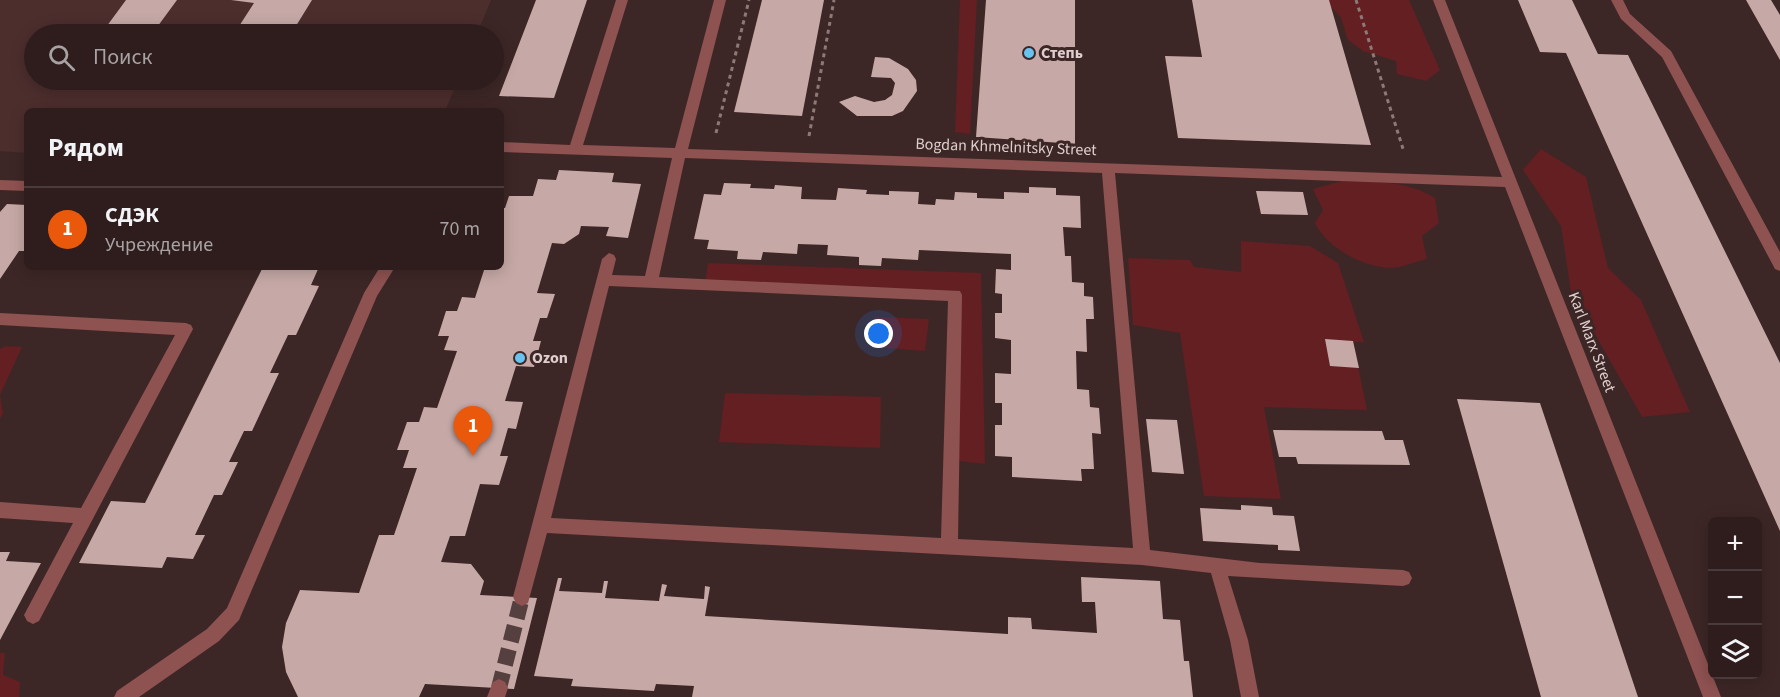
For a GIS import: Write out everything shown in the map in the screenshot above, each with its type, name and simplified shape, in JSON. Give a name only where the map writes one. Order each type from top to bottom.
[{"type":"street","points":[[575,149],[622,0]]},
{"type":"street","points":[[651,282],[680,153],[720,0]]},
{"type":"street","name":"Karl Marx Street","points":[[1439,0],[1712,697]]},
{"type":"street","points":[[1617,0],[1625,16],[1667,54],[1780,265]]},
{"type":"street","name":"Bogdan Khmelnitsky Street","points":[[504,147],[1510,182]]},
{"type":"street","points":[[1108,167],[1142,557]]},
{"type":"street","points":[[0,185],[24,186]]},
{"type":"street","points":[[522,597],[609,259]]},
{"type":"street","points":[[123,697],[213,635],[233,614],[371,293],[386,270]]},
{"type":"street","points":[[603,280],[955,295],[949,547]]},
{"type":"street","points":[[0,319],[186,329],[33,615]]},
{"type":"street","points":[[0,510],[86,516]]},
{"type":"street","points":[[540,525],[1142,557],[1260,571],[1403,578]]},
{"type":"street","points":[[1217,566],[1239,640],[1250,697]]},
{"type":"path","points":[[715,136],[749,0]]},
{"type":"path","points":[[808,142],[834,0]]},
{"type":"path","points":[[1356,0],[1404,152]]},
{"type":"shaded area","points":[[0,0],[491,0],[481,24],[24,24],[24,90],[454,90],[446,108],[24,108],[24,153],[0,151]]},
{"type":"shaded area","points":[[960,0],[977,0],[970,134],[955,132]]},
{"type":"shaded area","points":[[1325,0],[1409,0],[1440,70],[1426,81],[1397,74],[1396,61],[1363,51],[1348,40],[1341,18]]},
{"type":"shaded area","points":[[1541,149],[1586,177],[1608,268],[1641,300],[1690,412],[1642,417],[1571,292],[1561,226],[1523,170]]},
{"type":"shaded area","points":[[1342,181],[1402,185],[1435,198],[1439,223],[1422,236],[1427,259],[1399,267],[1375,266],[1351,257],[1329,242],[1315,223],[1323,210],[1313,189]]},
{"type":"shaded area","points":[[1241,241],[1310,246],[1338,263],[1364,342],[1353,342],[1367,410],[1264,407],[1281,499],[1204,496],[1180,333],[1133,325],[1128,258],[1190,260],[1194,267],[1241,272]]},
{"type":"shaded area","points":[[708,263],[981,273],[985,464],[951,460],[955,295],[705,284]]},
{"type":"shaded area","points":[[875,317],[929,319],[925,351],[872,347]]},
{"type":"shaded area","points":[[6,346],[22,347],[0,395],[0,349]]},
{"type":"shaded area","points":[[725,393],[881,397],[880,448],[719,442]]},
{"type":"shaded area","points":[[0,395],[3,413],[0,419]]},
{"type":"shaded area","points":[[0,653],[5,653],[3,675],[20,682],[19,697],[0,697]]},
{"type":"building","points":[[126,0],[177,0],[159,24],[108,24]]},
{"type":"building","points":[[231,0],[312,0],[297,24],[240,24],[254,3]]},
{"type":"building","points":[[536,0],[587,0],[554,98],[499,96],[501,90],[504,90],[504,83]]},
{"type":"building","points":[[762,0],[824,0],[802,116],[734,112]]},
{"type":"building","points":[[986,0],[1075,0],[1075,144],[976,137]]},
{"type":"building","points":[[1192,0],[1329,0],[1371,145],[1178,138],[1165,56],[1202,57]]},
{"type":"building","points":[[1518,0],[1572,0],[1598,54],[1628,55],[1780,363],[1780,531],[1566,53],[1540,52]]},
{"type":"building","points":[[1746,0],[1771,0],[1780,15],[1780,60]]},
{"type":"building","points":[[875,57],[889,58],[908,69],[916,80],[917,91],[903,111],[892,116],[857,116],[839,102],[855,96],[874,102],[885,100],[892,95],[895,83],[891,78],[871,77]]},
{"type":"building","points":[[559,170],[614,173],[612,182],[641,184],[628,238],[606,236],[609,227],[581,226],[579,234],[564,244],[552,243],[537,293],[555,294],[547,318],[540,318],[533,341],[541,341],[534,367],[516,366],[505,401],[523,402],[516,429],[508,428],[500,456],[508,456],[499,485],[480,484],[465,536],[450,536],[441,562],[471,564],[484,581],[480,595],[537,598],[514,689],[425,684],[419,697],[298,697],[286,672],[282,647],[286,623],[300,590],[359,593],[379,535],[394,535],[417,468],[403,468],[409,450],[397,450],[407,422],[419,422],[424,407],[437,408],[457,351],[444,350],[449,336],[438,336],[446,311],[457,311],[462,297],[475,298],[484,270],[504,270],[504,208],[509,196],[533,196],[538,179],[556,180]]},
{"type":"building","points":[[724,183],[751,184],[750,188],[774,189],[775,185],[802,187],[801,199],[836,200],[838,188],[867,190],[866,194],[889,195],[889,191],[919,192],[918,204],[935,205],[936,199],[954,200],[955,192],[977,193],[977,198],[1004,199],[1004,192],[1029,193],[1029,187],[1056,188],[1056,195],[1080,196],[1081,228],[1063,227],[1065,256],[1071,256],[1072,282],[1084,283],[1084,296],[1093,297],[1094,319],[1086,319],[1087,352],[1076,351],[1077,389],[1089,390],[1090,407],[1099,408],[1101,434],[1092,433],[1094,469],[1081,469],[1082,481],[1012,477],[1012,457],[995,456],[995,425],[1002,425],[1002,403],[995,403],[995,373],[1011,374],[1011,340],[995,338],[995,313],[1002,313],[1002,294],[995,293],[996,269],[1011,270],[1011,254],[919,250],[918,260],[882,258],[881,266],[859,265],[859,257],[827,255],[828,245],[798,244],[797,254],[763,252],[761,260],[737,259],[738,251],[707,249],[709,240],[694,239],[704,194],[721,195]]},
{"type":"building","points":[[1256,191],[1303,192],[1308,215],[1261,214]]},
{"type":"building","points":[[7,204],[24,205],[24,251],[19,251],[0,279],[0,212]]},
{"type":"building","points":[[262,270],[318,270],[311,285],[319,286],[296,335],[288,335],[270,373],[279,373],[252,431],[244,431],[229,462],[238,462],[222,495],[214,495],[195,535],[205,535],[193,559],[167,557],[162,568],[79,563],[111,501],[145,503]]},
{"type":"building","points":[[1325,339],[1353,341],[1359,368],[1330,366]]},
{"type":"building","points":[[1457,399],[1540,403],[1638,697],[1541,697]]},
{"type":"building","points":[[1146,419],[1177,420],[1184,474],[1152,472]]},
{"type":"building","points":[[1273,430],[1382,431],[1385,440],[1403,440],[1410,465],[1298,464],[1296,457],[1279,457]]},
{"type":"building","points":[[1241,505],[1272,507],[1273,515],[1294,516],[1300,551],[1278,550],[1278,545],[1203,541],[1200,508],[1241,510]]},
{"type":"building","points":[[0,552],[10,552],[6,561],[41,563],[0,640]]},
{"type":"building","points":[[1081,577],[1160,581],[1163,619],[1180,620],[1184,661],[1189,661],[1193,697],[692,697],[694,686],[656,684],[654,691],[571,686],[573,679],[534,676],[558,578],[562,578],[559,591],[602,593],[604,581],[608,581],[605,598],[659,601],[662,584],[667,585],[664,596],[704,599],[705,586],[710,587],[705,616],[1008,634],[1008,617],[1031,618],[1032,629],[1097,633],[1095,602],[1082,602]]},
{"type":"tunnel","points":[[499,688],[522,597]]},
{"type":"place","name":"Степь","points":[[1029,53]]},
{"type":"place","name":"Ozon","points":[[520,358]]},
{"type":"place","name":"СДЭК","points":[[473,456]]}]
